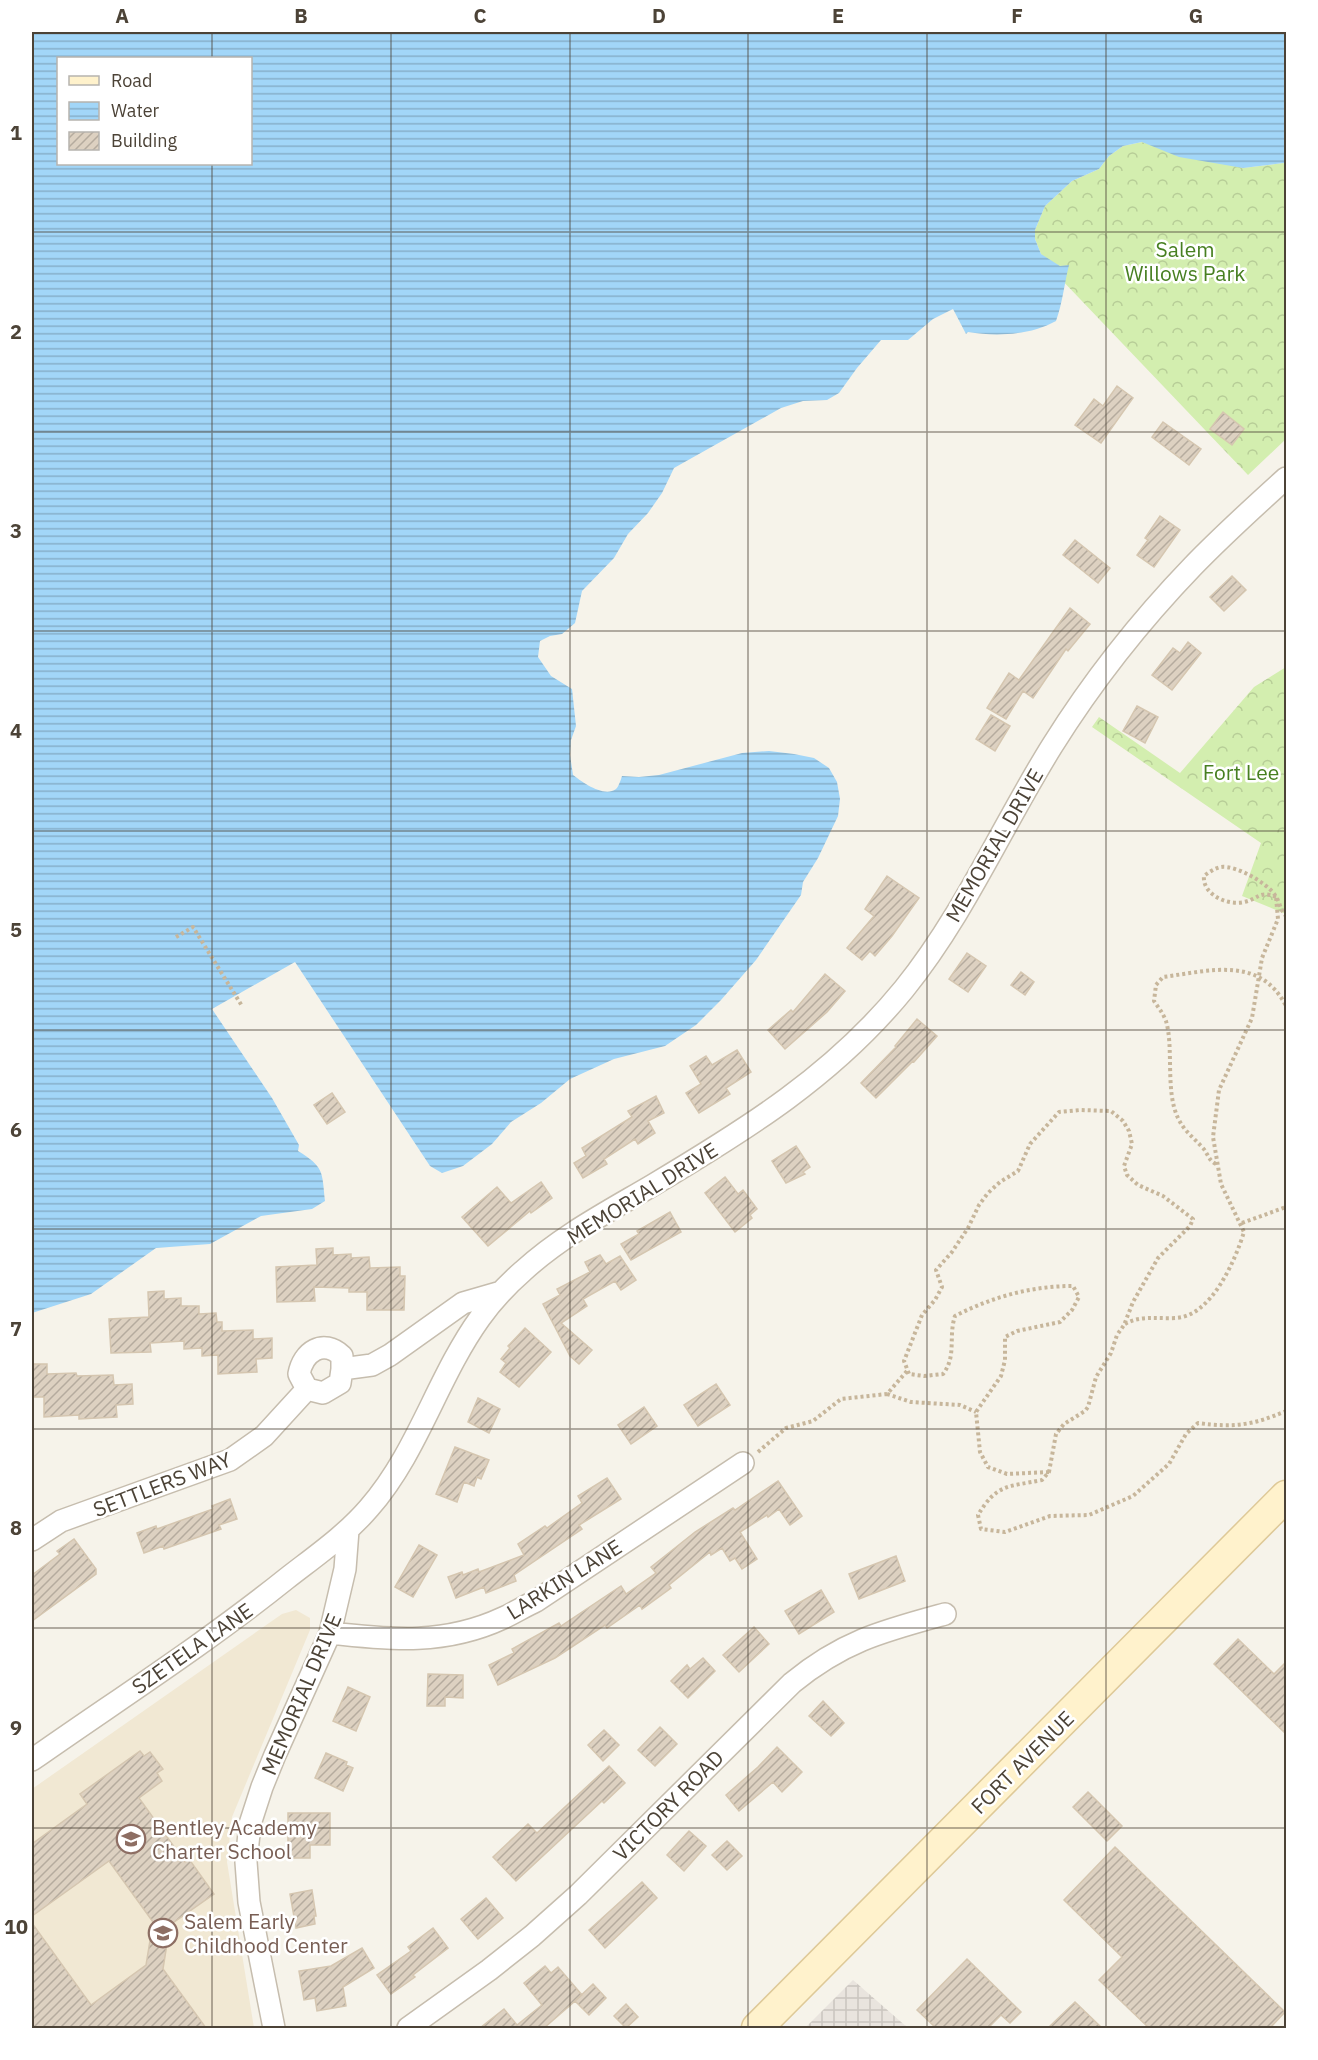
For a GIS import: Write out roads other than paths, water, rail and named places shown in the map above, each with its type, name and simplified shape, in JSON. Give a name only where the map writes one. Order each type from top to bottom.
[{"type":"street","name":"MEMORIAL DRIVE","points":[[274,2028],[249,1902],[246,1862],[250,1824],[275,1755],[330,1633],[345,1569],[348,1530],[385,1489],[402,1462],[462,1347],[480,1318],[525,1268],[552,1248],[725,1142],[790,1098],[850,1048],[880,1017],[932,951],[980,874],[1053,744],[1107,667],[1194,564],[1287,478]]},
{"type":"street","points":[[342,1369],[372,1365],[390,1355],[463,1303],[501,1292]]},
{"type":"street","points":[[320,1348],[335,1349],[342,1356],[342,1369],[340,1383],[323,1393],[307,1389],[299,1374],[308,1353],[320,1348]]},
{"type":"street","name":"SETTLERS WAY","points":[[32,1540],[61,1521],[230,1460],[264,1436],[307,1389]]},
{"type":"street","name":"LARKIN LANE","points":[[330,1633],[410,1640],[440,1638],[471,1631],[504,1618],[536,1600],[743,1463]]},
{"type":"street","name":"FORT AVENUE","points":[[757,2028],[1287,1496]]},
{"type":"street","name":"SZETELA LANE","points":[[32,1760],[267,1594],[348,1530]]},
{"type":"street","name":"VICTORY ROAD","points":[[408,2028],[506,1956],[578,1895],[792,1683],[814,1665],[858,1640],[884,1630],[945,1614]]},
{"type":"water","points":[[32,32],[1286,32],[1286,164],[1243,168],[1179,157],[1142,142],[1123,146],[1109,156],[1099,169],[1072,181],[1045,206],[1035,230],[1035,239],[1041,254],[1060,266],[1069,265],[1056,321],[1046,326],[1014,334],[968,332],[966,334],[953,309],[933,319],[908,340],[881,340],[839,393],[827,400],[803,401],[781,408],[674,468],[662,493],[648,513],[628,534],[614,558],[582,591],[575,623],[562,634],[540,641],[538,657],[551,676],[572,689],[576,726],[571,740],[570,755],[573,775],[593,788],[605,792],[611,791],[617,788],[622,776],[659,775],[742,753],[769,751],[814,758],[829,768],[837,782],[840,799],[838,816],[818,858],[803,882],[801,895],[756,960],[721,1000],[696,1025],[665,1046],[614,1059],[570,1079],[541,1103],[511,1122],[492,1144],[463,1166],[442,1173],[430,1166],[295,962],[212,1009],[272,1098],[299,1145],[298,1151],[313,1161],[320,1171],[325,1201],[312,1209],[261,1216],[210,1244],[156,1248],[91,1294],[32,1313]]},
{"type":"place","name":"Bentley Academy Charter School","points":[[131,1839]]},
{"type":"place","name":"Salem Early Childhood Center","points":[[163,1933]]},
{"type":"park label","name":"Salem Willows Park","points":[[1185,261]]},
{"type":"park label","name":"Fort Lee","points":[[1241,772]]}]
